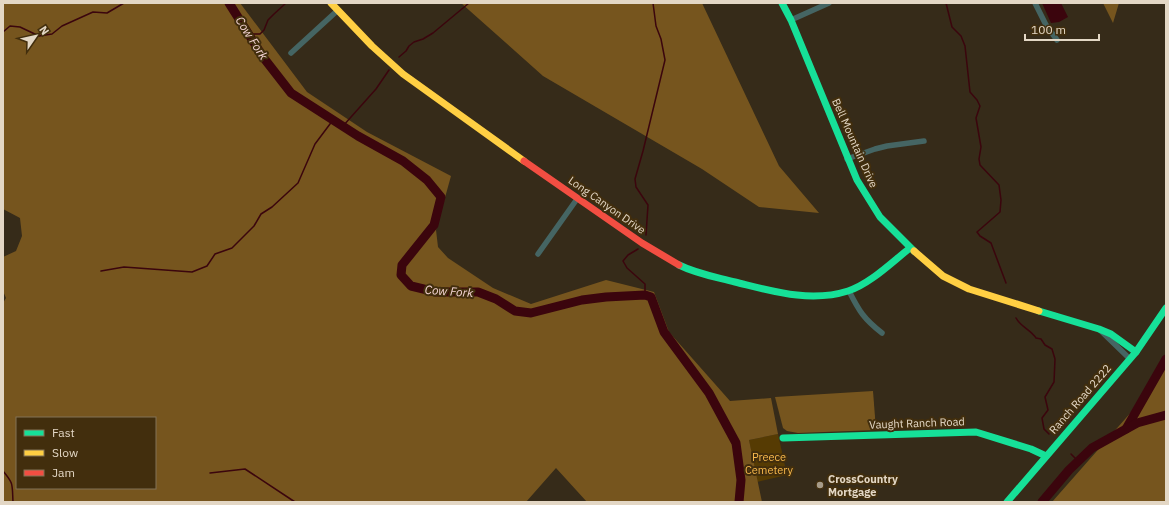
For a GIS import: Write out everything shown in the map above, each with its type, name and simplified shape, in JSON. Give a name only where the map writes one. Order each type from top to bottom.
[{"type":"street","name":"Long Canyon Drive","points":[[331,3],[372,46],[403,74],[577,199],[659,254],[681,266],[702,274],[766,290],[800,297],[814,297],[849,291],[865,283],[910,248]]},
{"type":"street","name":"Bell Mountain Drive","points":[[782,3],[791,20],[847,159],[857,180],[872,206],[889,227],[910,248],[943,276],[969,289],[1099,329],[1111,334],[1136,352]]},
{"type":"street","points":[[791,20],[830,3]]},
{"type":"street","points":[[1035,3],[1046,25],[1057,40]]},
{"type":"street","points":[[291,53],[338,10]]},
{"type":"street","points":[[847,159],[887,146],[924,141]]},
{"type":"street","points":[[538,254],[577,199]]},
{"type":"street","points":[[849,291],[864,317],[882,333]]},
{"type":"street","name":"Ranch Road 2222","points":[[1007,502],[1136,352],[1166,308]]},
{"type":"street","points":[[1099,329],[1130,359]]},
{"type":"street","name":"Vaught Ranch Road","points":[[784,438],[976,432],[1031,449],[1046,456]]},
{"type":"green space","name":"Preece Cemetery","points":[[778,434],[787,475],[757,482],[749,440]]},
{"type":"shaded area","points":[[3,3],[240,3],[307,92],[367,132],[451,176],[436,230],[438,247],[448,258],[493,288],[531,304],[606,280],[654,292],[669,332],[730,401],[771,398],[778,434],[749,440],[762,502],[587,502],[556,468],[526,502],[3,502],[3,303],[6,298],[3,291],[3,257],[16,251],[22,236],[20,218],[3,209]]},
{"type":"shaded area","points":[[461,3],[702,3],[779,166],[819,213],[759,207],[702,169],[543,76]]},
{"type":"shaded area","points":[[1042,3],[1061,3],[1068,17],[1059,22],[1051,23]]},
{"type":"shaded area","points":[[1103,3],[1119,3],[1113,23]]},
{"type":"shaded area","points":[[1166,368],[1166,502],[1052,502],[1133,410]]},
{"type":"shaded area","points":[[873,391],[876,430],[798,433],[787,431],[783,428],[775,397]]},
{"type":"waterway","points":[[3,32],[10,26],[20,27],[39,36],[52,34],[62,26],[93,12],[107,13],[124,3]]},
{"type":"waterway","name":"Cow Fork","points":[[229,3],[263,57],[291,93],[358,136],[403,161],[427,180],[441,197],[434,225],[402,265],[401,275],[411,286],[436,292],[478,292],[496,299],[515,311],[531,313],[582,300],[645,295],[651,297],[664,332],[709,393],[736,443],[741,480],[739,502]]},
{"type":"waterway","points":[[250,36],[260,34],[264,30],[268,20],[286,3]]},
{"type":"waterway","points":[[399,57],[414,42],[433,33],[469,3]]},
{"type":"waterway","points":[[646,235],[648,205],[636,187],[635,179],[665,60],[661,39],[656,26],[653,3]]},
{"type":"waterway","points":[[946,3],[952,27],[961,36],[965,46],[970,92],[980,106],[976,118],[981,147],[979,159],[980,165],[999,185],[1001,200],[1000,212],[977,232],[980,236],[991,243],[1006,283]]},
{"type":"waterway","points":[[343,126],[376,89],[389,70]]},
{"type":"waterway","points":[[101,271],[124,267],[192,272],[207,266],[215,254],[232,248],[254,226],[261,214],[272,207],[298,183],[315,144],[333,120]]},
{"type":"waterway","points":[[638,249],[628,255],[623,261],[627,268],[645,284],[645,295]]},
{"type":"waterway","points":[[1016,318],[1036,338],[1041,339],[1045,345],[1052,349],[1055,359],[1054,382],[1045,397],[1048,410],[1042,418],[1044,429],[1049,434]]},
{"type":"waterway","points":[[1126,429],[1166,359]]},
{"type":"waterway","points":[[1042,502],[1069,470],[1092,448],[1137,423],[1166,415]]},
{"type":"waterway","points":[[1071,454],[1078,461]]},
{"type":"waterway","points":[[210,473],[245,469],[295,502]]},
{"type":"waterway","points":[[3,471],[12,485],[13,502]]},
{"type":"traffic: fast","points":[[782,3],[791,20],[857,180],[880,217],[914,251]]},
{"type":"traffic: fast","points":[[679,265],[700,273],[763,289],[805,296],[820,296],[856,288],[873,278],[910,248]]},
{"type":"traffic: fast","points":[[1007,502],[1136,352],[1166,308]]},
{"type":"traffic: fast","points":[[1039,311],[1111,334],[1136,352]]},
{"type":"traffic: fast","points":[[783,438],[976,432],[1031,449],[1046,456]]},
{"type":"traffic: slow","points":[[331,3],[372,46],[403,74],[524,161]]},
{"type":"traffic: slow","points":[[914,251],[943,276],[969,289],[1039,311]]},
{"type":"traffic: jam","points":[[524,161],[642,243],[679,265]]},
{"type":"place","name":"CrossCountry Mortgage","points":[[820,485]]}]
